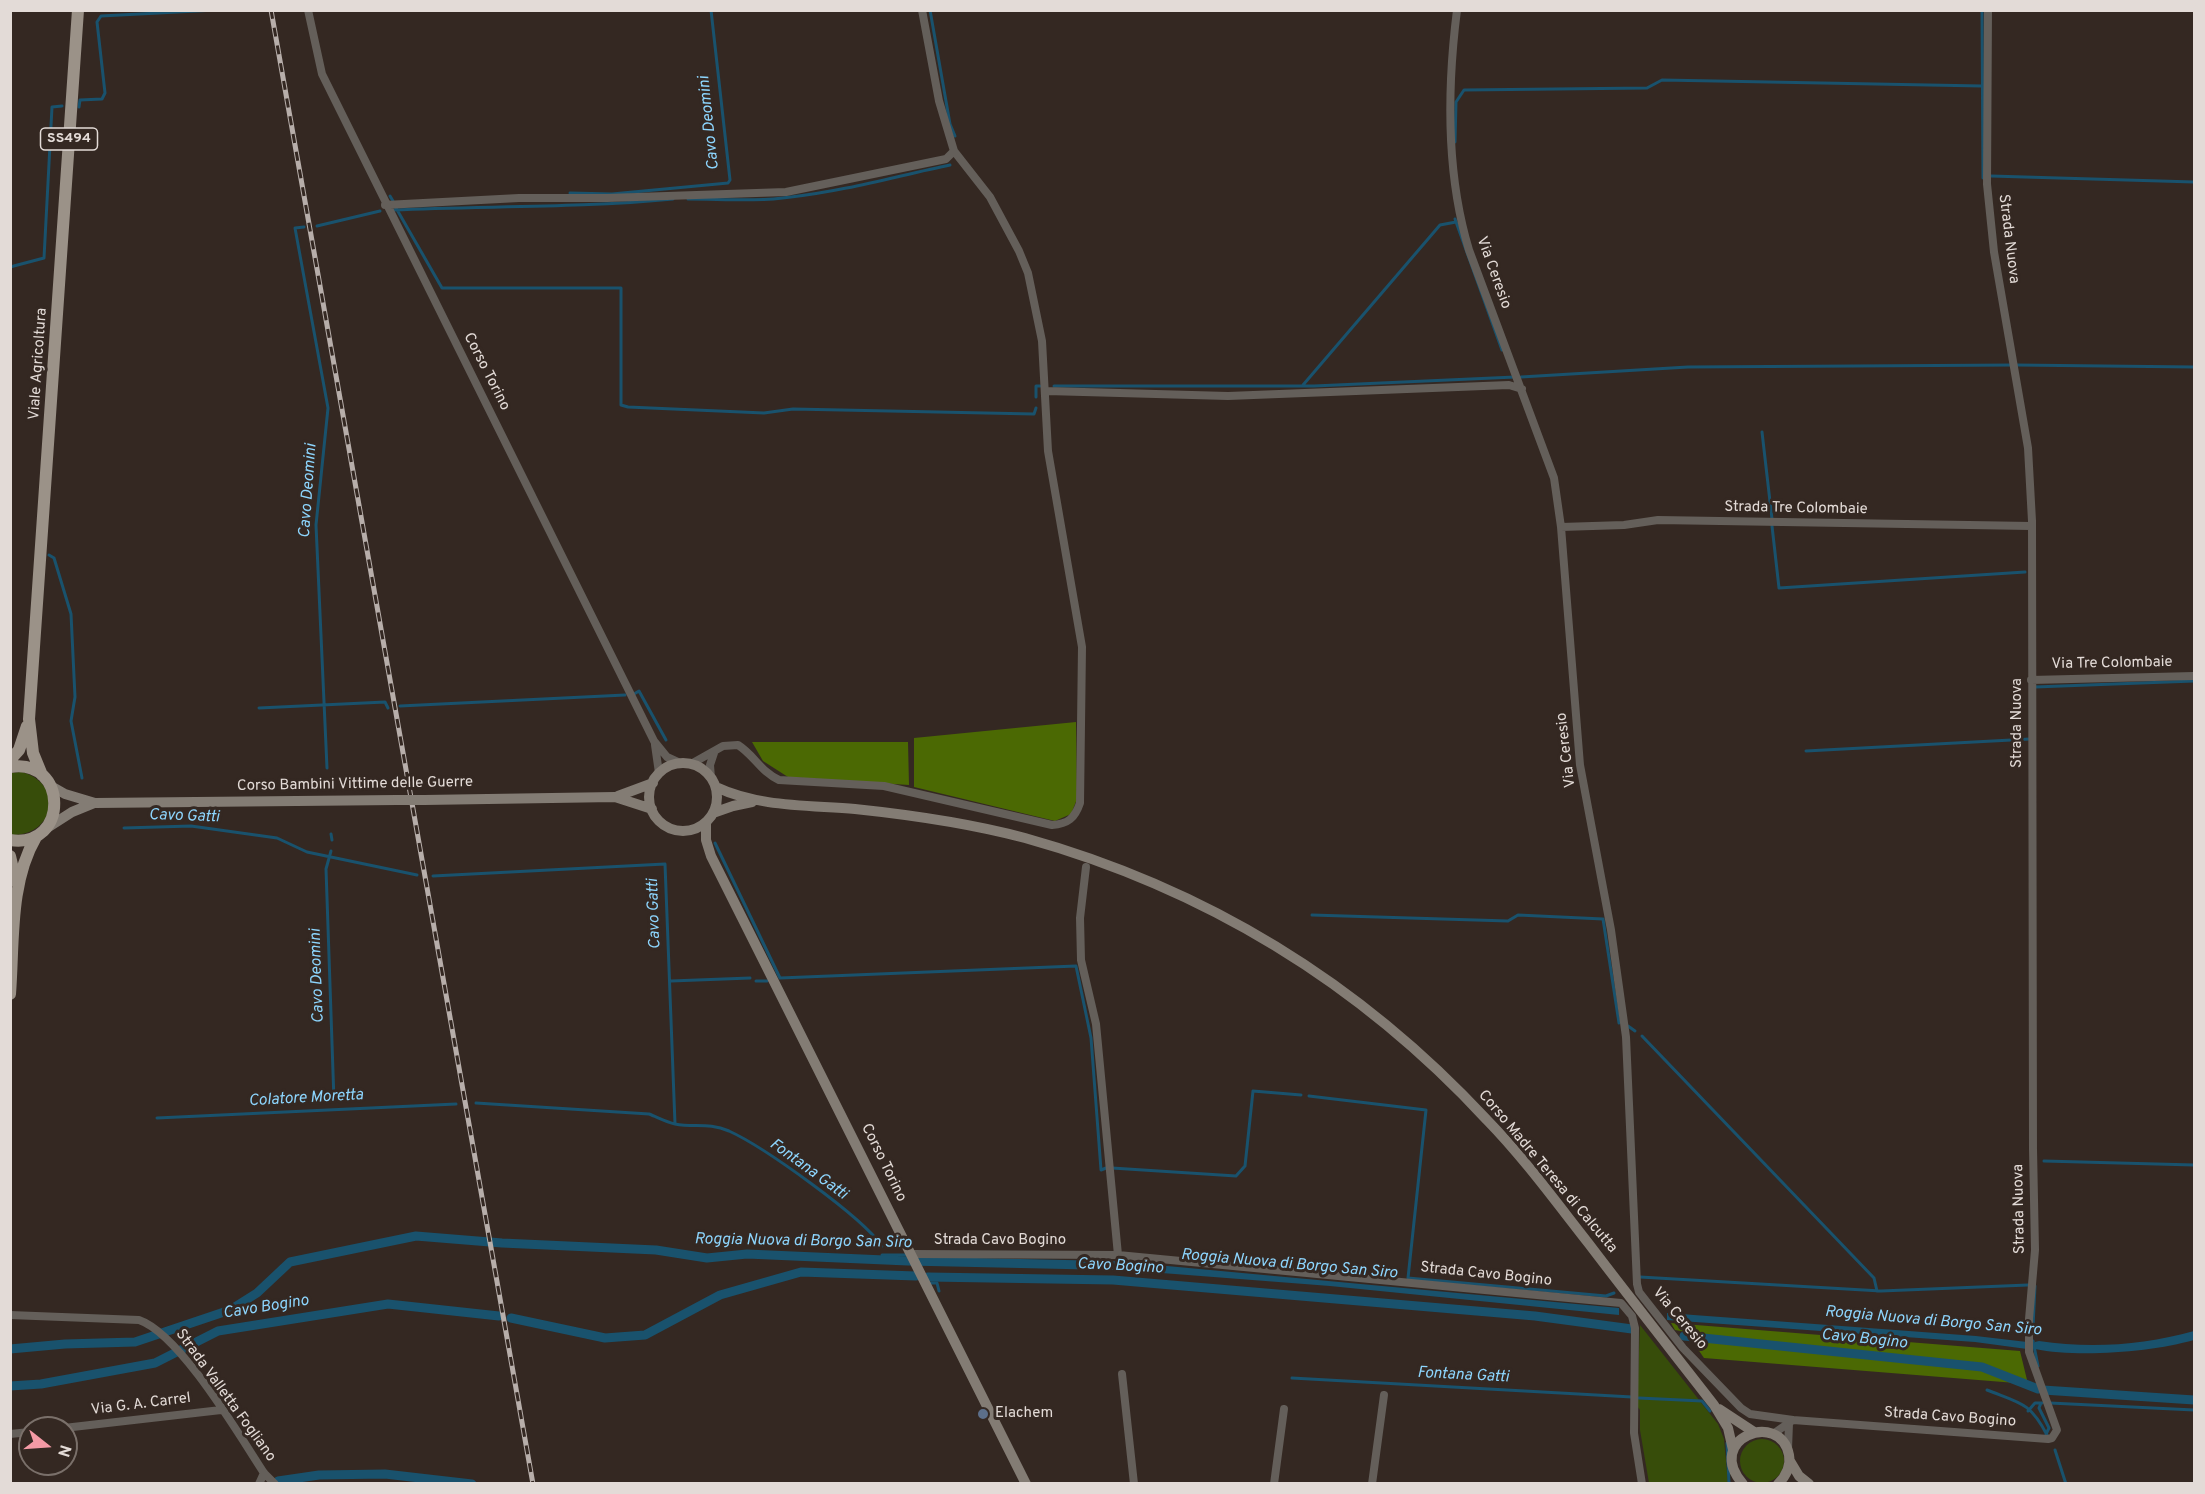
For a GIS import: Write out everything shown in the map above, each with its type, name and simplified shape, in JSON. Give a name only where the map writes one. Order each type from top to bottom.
[{"type":"main road","name":"Viale Agricoltura","points":[[51,786],[42,775],[33,753],[29,720],[78,10]]},
{"type":"main road","name":"Viale Agricoltura","points":[[10,760],[19,750],[29,720]]},
{"type":"main road","points":[[685,764],[702,769],[713,782],[759,801],[733,806],[695,829],[682,831],[664,825],[652,809],[649,796],[659,773],[685,764]]},
{"type":"main road","points":[[10,767],[29,768],[42,775]]},
{"type":"main road","points":[[710,818],[717,800],[713,782]]},
{"type":"main road","points":[[615,797],[653,783]]},
{"type":"main road","points":[[10,994],[17,892],[24,860],[36,837],[47,828],[55,808],[51,786]]},
{"type":"main road","name":"Corso Bambini Vittime delle Guerre","points":[[51,786],[65,794],[95,803],[615,797]]},
{"type":"main road","points":[[615,797],[652,809]]},
{"type":"main road","name":"Corso Madre Teresa di Calcutta","points":[[759,801],[904,814],[1022,838],[1082,855],[1166,887],[1239,923],[1304,962],[1393,1028],[1489,1121],[1557,1203],[1714,1405],[1728,1428],[1733,1450],[1732,1462],[1735,1479]]},
{"type":"main road","name":"Corso Bambini Vittime delle Guerre","points":[[47,828],[72,812],[95,803]]},
{"type":"main road","name":"Corso Torino","points":[[710,818],[706,840],[711,856],[1026,1484]]},
{"type":"main road","name":"Corso Torino","points":[[682,831],[700,842],[711,856]]},
{"type":"main road","points":[[10,840],[21,841],[36,837]]},
{"type":"main road","points":[[10,856],[17,892]]},
{"type":"main road","name":"Corso Madre Teresa di Calcutta","points":[[1714,1405],[1754,1432]]},
{"type":"main road","points":[[1733,1450],[1741,1438],[1754,1432],[1773,1434],[1788,1449],[1790,1461],[1799,1476],[1809,1484]]},
{"type":"main road","points":[[1778,1484],[1785,1475],[1790,1461]]},
{"type":"main road","points":[[1735,1479],[1743,1484]]},
{"type":"street","name":"Corso Torino","points":[[308,10],[322,74],[385,205],[654,741],[667,757],[685,764]]},
{"type":"street","points":[[685,764],[714,753],[723,746],[738,745],[764,772],[779,780],[884,786],[1052,825],[1063,824],[1071,819],[1080,803],[1082,647],[1048,451],[1047,391],[1042,341],[1028,273],[1008,228],[990,197],[954,151],[939,101],[922,10]]},
{"type":"street","name":"Via Ceresio","points":[[1457,10],[1451,148],[1458,215],[1468,250],[1554,478],[1561,527],[1580,765],[1611,930],[1626,1037],[1639,1292],[1683,1348],[1741,1408],[1750,1414],[1791,1422]]},
{"type":"street","name":"Strada Nuova","points":[[1988,10],[1987,184],[1994,252],[2028,448],[2031,526],[2032,1149],[2036,1250],[2028,1338],[2029,1352],[2056,1430],[2055,1434]]},
{"type":"street","points":[[385,205],[519,198],[608,198],[786,192],[946,159],[954,151]]},
{"type":"street","points":[[1047,391],[1227,396],[1509,385],[1522,389]]},
{"type":"street","name":"Strada Tre Colombaie","points":[[1561,527],[1624,525],[1658,520],[2031,526]]},
{"type":"street","name":"Via Tre Colombaie","points":[[2031,680],[2194,676]]},
{"type":"street","name":"Corso Torino","points":[[654,741],[659,773]]},
{"type":"street","points":[[713,782],[710,765],[714,753]]},
{"type":"street","points":[[1086,867],[1080,918],[1081,960],[1096,1024],[1118,1256]]},
{"type":"street","name":"Strada Cavo Bogino","points":[[914,1259],[1118,1256],[1621,1303],[1632,1316],[1635,1328],[1634,1433],[1642,1484]]},
{"type":"street","name":"Strada Valletta Fogliano","points":[[10,1316],[139,1320],[158,1330],[178,1352],[270,1478]]},
{"type":"street","points":[[1122,1374],[1134,1484]]},
{"type":"street","points":[[1372,1484],[1384,1395]]},
{"type":"street","points":[[1274,1484],[1284,1409]]},
{"type":"street","name":"Via G. A. Carrel","points":[[78,1426],[221,1410]]},
{"type":"street","points":[[1773,1434],[1791,1422]]},
{"type":"street","points":[[1788,1449],[1791,1422]]},
{"type":"street","name":"Strada Cavo Bogino","points":[[1791,1422],[2048,1439],[2055,1434]]},
{"type":"street","points":[[259,1484],[270,1478]]},
{"type":"green space","points":[[1076,722],[1077,799],[1071,814],[1055,821],[914,787],[914,738]]},
{"type":"green space","points":[[752,742],[908,742],[909,785],[788,777],[763,761]]},
{"type":"green space","points":[[21,772],[35,778],[44,786],[49,796],[49,807],[46,817],[39,826],[28,832],[13,835],[11,834],[10,773]]},
{"type":"green space","points":[[1671,1323],[2020,1351],[2028,1384],[1704,1358],[1686,1332],[1675,1330]]},
{"type":"green space","points":[[1640,1325],[1718,1424],[1724,1439],[1728,1483],[1649,1483],[1640,1430],[1640,1410],[1637,1406]]},
{"type":"green space","points":[[1762,1439],[1778,1445],[1784,1461],[1778,1477],[1762,1483],[1746,1477],[1740,1461],[1746,1445]]},
{"type":"water","points":[[1124,1262],[1619,1308],[1619,1315],[1330,1286],[1123,1270]]},
{"type":"water","points":[[1667,1313],[1976,1336],[2027,1342],[2027,1349],[1975,1342],[1667,1320]]},
{"type":"water","points":[[2194,1331],[2194,1340],[2157,1348],[2093,1353],[2052,1352],[2035,1349],[2035,1342],[2039,1341],[2078,1345],[2117,1344],[2156,1340]]},
{"type":"waterway","points":[[79,107],[80,100],[102,99],[105,93],[97,22],[101,16],[216,10]]},
{"type":"waterway","name":"Cavo Deomini","points":[[570,193],[612,194],[728,183],[730,180],[711,10]]},
{"type":"waterway","points":[[930,10],[950,124],[955,136]]},
{"type":"waterway","points":[[1982,10],[1983,178]]},
{"type":"waterway","points":[[1455,142],[1456,102],[1464,90],[1647,88],[1662,80],[1982,86]]},
{"type":"waterway","points":[[10,267],[44,258],[52,107],[62,106]]},
{"type":"waterway","points":[[688,199],[778,199],[851,187],[950,165]]},
{"type":"waterway","points":[[1991,176],[2194,182]]},
{"type":"waterway","points":[[390,196],[393,201]]},
{"type":"waterway","name":"Cavo Deomini","points":[[394,210],[569,205],[673,199]]},
{"type":"waterway","points":[[396,208],[442,288],[621,288],[621,405],[764,413],[793,409],[1034,414],[1036,408]]},
{"type":"waterway","name":"Cavo Deomini","points":[[317,226],[380,211]]},
{"type":"waterway","points":[[1455,219],[1502,350]]},
{"type":"waterway","points":[[1303,385],[1440,225],[1456,222]]},
{"type":"waterway","name":"Cavo Deomini","points":[[304,227],[295,228],[328,408],[316,525],[327,768]]},
{"type":"waterway","points":[[1521,377],[1688,367],[2016,365],[2194,367]]},
{"type":"waterway","points":[[1054,386],[1314,386],[1515,377]]},
{"type":"waterway","points":[[1036,397],[1036,386],[1040,386]]},
{"type":"waterway","points":[[1762,432],[1772,519]]},
{"type":"waterway","points":[[1772,526],[1779,588],[2025,572]]},
{"type":"waterway","name":"Cavo Gatti","points":[[49,555],[54,558],[71,614],[75,697],[71,721],[82,778]]},
{"type":"waterway","points":[[2035,687],[2194,681]]},
{"type":"waterway","points":[[634,694],[639,691],[666,740]]},
{"type":"waterway","points":[[400,706],[625,695]]},
{"type":"waterway","name":"Cavo Deomini","points":[[259,708],[385,702],[388,708]]},
{"type":"waterway","points":[[1806,751],[2030,739]]},
{"type":"waterway","name":"Cavo Gatti","points":[[124,828],[191,826],[277,838],[307,852],[417,875]]},
{"type":"waterway","name":"Cavo Deomini","points":[[331,834],[332,840]]},
{"type":"waterway","points":[[715,843],[780,978],[1076,966],[1091,1038],[1101,1170],[1106,1168]]},
{"type":"waterway","name":"Cavo Deomini","points":[[331,851],[326,869],[334,1101]]},
{"type":"waterway","name":"Cavo Gatti","points":[[433,876],[665,864],[675,1124]]},
{"type":"waterway","points":[[1312,915],[1508,921],[1518,915],[1603,919],[1619,1023]]},
{"type":"waterway","points":[[671,981],[750,978]]},
{"type":"waterway","points":[[756,981],[767,981]]},
{"type":"waterway","points":[[1628,1026],[1635,1031]]},
{"type":"waterway","points":[[1642,1036],[1874,1278],[1877,1291]]},
{"type":"waterway","points":[[1112,1168],[1236,1176],[1245,1166],[1253,1091],[1301,1095]]},
{"type":"waterway","points":[[1309,1096],[1426,1110],[1408,1278],[1606,1296],[1614,1293]]},
{"type":"waterway","name":"Fontana Gatti","points":[[476,1103],[649,1114],[675,1124],[721,1128],[745,1139],[811,1183],[871,1233],[882,1246]]},
{"type":"waterway","name":"Colatore Moretta","points":[[157,1118],[456,1104]]},
{"type":"waterway","points":[[2044,1161],[2194,1165]]},
{"type":"waterway","name":"Roggia Nuova di Borgo San Siro","points":[[10,1349],[65,1344],[135,1342],[230,1310],[257,1293],[290,1262],[416,1236],[502,1243],[656,1250],[707,1258],[747,1254],[908,1261],[1133,1266]]},
{"type":"waterway","name":"Fontana Gatti","points":[[882,1255],[905,1255]]},
{"type":"waterway","name":"Cavo Bogino","points":[[511,1318],[605,1338],[645,1335],[720,1295],[801,1272],[916,1276]]},
{"type":"waterway","name":"Cavo Bogino","points":[[928,1277],[1113,1280],[1535,1316],[1632,1329]]},
{"type":"waterway","points":[[1640,1277],[1881,1291],[2028,1285]]},
{"type":"waterway","name":"Fontana Gatti","points":[[931,1283],[937,1283],[939,1291]]},
{"type":"waterway","points":[[2033,1327],[2035,1286]]},
{"type":"waterway","name":"Cavo Bogino","points":[[10,1386],[41,1384],[155,1363],[218,1331],[388,1304],[499,1316]]},
{"type":"waterway","name":"Cavo Bogino","points":[[1684,1336],[1982,1367],[2038,1389]]},
{"type":"waterway","points":[[2033,1341],[2038,1366]]},
{"type":"waterway","name":"Fontana Gatti","points":[[1292,1378],[1632,1397]]},
{"type":"waterway","points":[[1987,1390],[2023,1405],[2035,1416],[2047,1435]]},
{"type":"waterway","name":"Cavo Bogino","points":[[2043,1390],[2194,1400]]},
{"type":"waterway","name":"Fontana Gatti","points":[[1639,1398],[1702,1401],[1710,1411]]},
{"type":"waterway","points":[[2028,1411],[2035,1403],[2042,1403]]},
{"type":"waterway","points":[[2041,1403],[2039,1408],[2049,1428],[2046,1434]]},
{"type":"waterway","points":[[2050,1403],[2194,1410]]},
{"type":"waterway","name":"Fontana Gatti","points":[[1727,1443],[1729,1483]]},
{"type":"waterway","points":[[2055,1450],[2066,1484]]},
{"type":"waterway","points":[[276,1484],[278,1481],[319,1475],[385,1474],[472,1484]]},
{"type":"railway","points":[[271,10],[533,1484]]},
{"type":"place","name":"Elachem","points":[[983,1414]]}]
